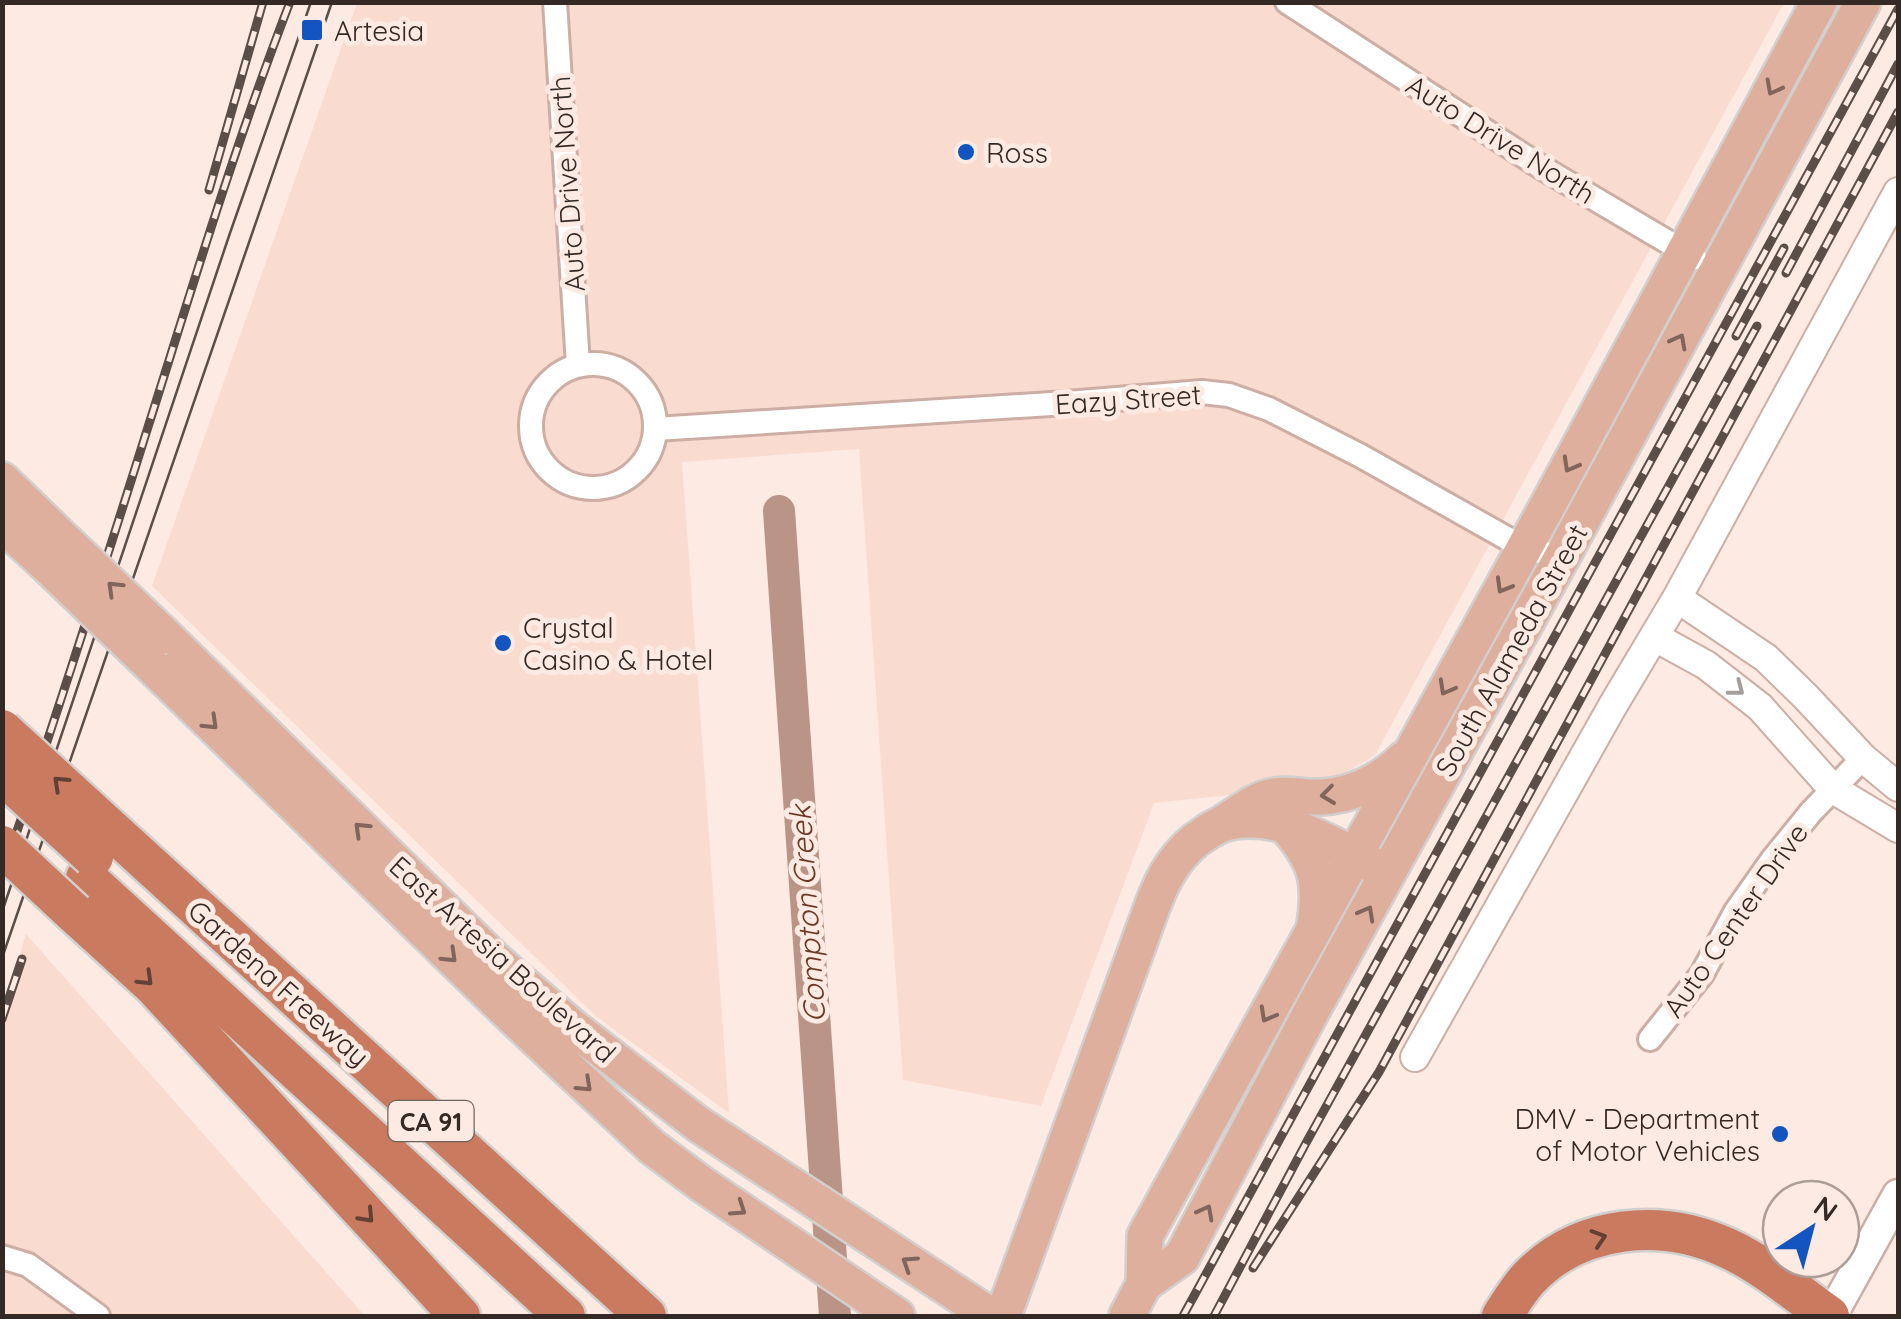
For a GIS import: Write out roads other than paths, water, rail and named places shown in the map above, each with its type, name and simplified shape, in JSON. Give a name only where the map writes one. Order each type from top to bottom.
[{"type":"highway","name":"Gardena Freeway","points":[[2,730],[92,871]]},
{"type":"highway","points":[[2,774],[92,871],[504,1234],[519,1274],[565,1316]]},
{"type":"highway","name":"Gardena Freeway","points":[[2,804],[92,871],[216,926],[646,1316]]},
{"type":"highway","points":[[2,846],[92,871],[153,986],[460,1316]]},
{"type":"highway","points":[[216,926],[233,968],[614,1316]]},
{"type":"highway","points":[[1502,1316],[1528,1279],[1551,1259],[1598,1237],[1646,1228],[1696,1236],[1728,1248],[1830,1316]]},
{"type":"main road","name":"South Alameda Street","points":[[1144,1284],[1145,1236],[1820,2]]},
{"type":"main road","name":"South Alameda Street","points":[[1127,1316],[1144,1284],[1182,1257],[1310,1014],[1863,2]]},
{"type":"main road","points":[[2,480],[56,554]]},
{"type":"main road","points":[[2,524],[56,554]]},
{"type":"main road","name":"East Artesia Boulevard","points":[[56,554],[518,1001],[652,1146],[897,1316]]},
{"type":"main road","points":[[1001,1311],[1161,884],[1174,862],[1206,832],[1254,801],[1279,795],[1321,797],[1356,790],[1385,777],[1412,752]]},
{"type":"main road","points":[[1224,823],[1243,818],[1286,826],[1317,836],[1389,873]]},
{"type":"main road","points":[[1286,826],[1305,850],[1314,872],[1319,896],[1314,930]]},
{"type":"main road","name":"East Artesia Boulevard","points":[[518,1001],[627,1071],[698,1124],[1001,1311]]},
{"type":"main road","points":[[1830,1316],[1898,1195]]},
{"type":"street","name":"Auto Drive North","points":[[555,2],[578,365]]},
{"type":"street","name":"Auto Drive North","points":[[1287,2],[1542,167],[1716,272]]},
{"type":"street","points":[[1414,1057],[1677,598],[1898,192]]},
{"type":"street","points":[[578,365],[612,366],[632,378],[652,406],[655,429],[649,452],[635,472],[613,485],[573,485],[550,471],[535,449],[532,410],[545,386],[578,365]]},
{"type":"street","name":"Eazy Street","points":[[655,429],[1202,392],[1229,394],[1269,409],[1346,448],[1524,548],[1562,557]]},
{"type":"street","points":[[1677,598],[1766,658],[1863,758],[1898,787]]},
{"type":"street","points":[[1655,636],[1706,666],[1760,706],[1833,789],[1898,828]]},
{"type":"street","name":"Auto Center Drive","points":[[1650,1039],[1702,974],[1736,911],[1772,860],[1863,758]]},
{"type":"street","points":[[2,1257],[28,1265],[98,1316]]},
{"type":"waterway","name":"Compton Creek","points":[[779,511],[835,1316]]},
{"type":"tram line","points":[[2,912],[311,2]]},
{"type":"tram line","points":[[2,958],[332,2]]},
{"type":"railway","points":[[209,190],[263,2]]},
{"type":"railway","points":[[2,875],[251,107],[290,2]]},
{"type":"railway","points":[[1183,1316],[1898,9]]},
{"type":"railway","points":[[1786,273],[1898,64]]},
{"type":"railway","points":[[1253,1268],[1379,1072],[1898,112]]},
{"type":"railway","points":[[1736,336],[1784,248]]},
{"type":"railway","points":[[1214,1316],[1757,326]]},
{"type":"railway","points":[[2,1019],[22,959]]},
{"type":"place","name":"Artesia","points":[[312,30]]},
{"type":"place","name":"Ross","points":[[966,152]]},
{"type":"place","name":"Crystal Casino & Hotel","points":[[503,643]]},
{"type":"place","name":"DMV - Department of Motor Vehicles","points":[[1780,1134]]}]
